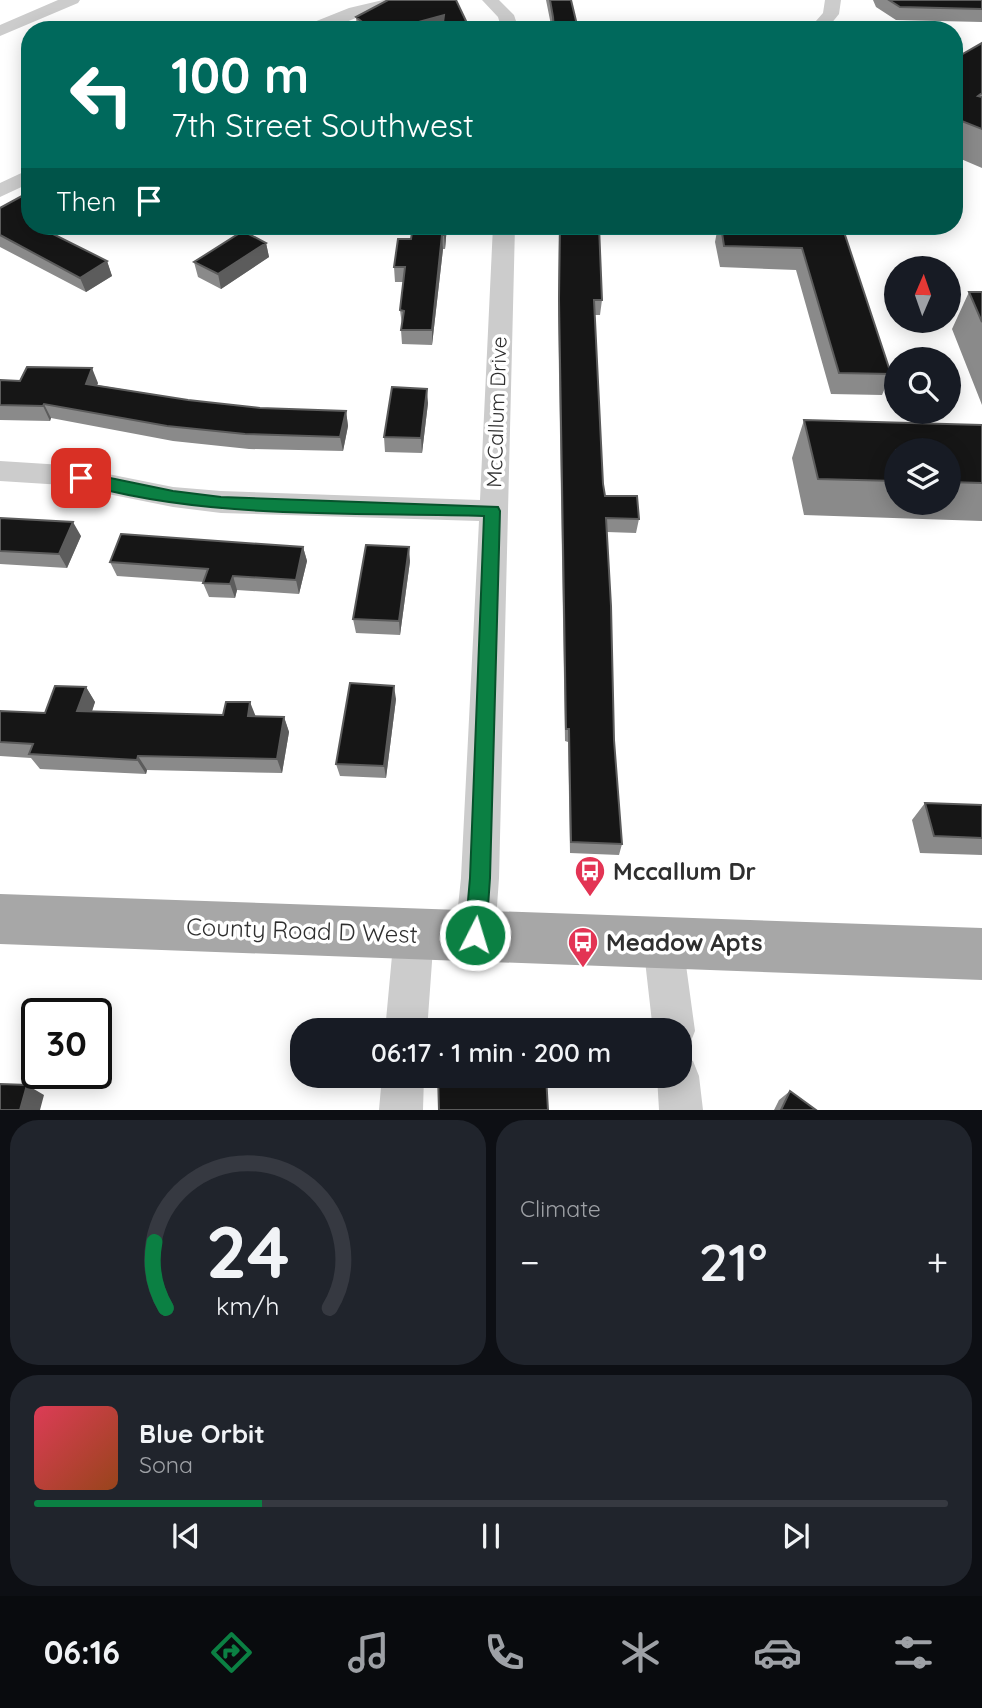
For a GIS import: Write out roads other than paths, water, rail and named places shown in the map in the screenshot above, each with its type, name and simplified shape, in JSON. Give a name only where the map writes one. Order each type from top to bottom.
[{"type":"main road","name":"County Road D West","points":[[0,919],[982,954]]},
{"type":"street","points":[[23,21],[72,0]]},
{"type":"street","points":[[332,21],[355,12],[404,0]]},
{"type":"street","points":[[491,0],[506,15],[508,21]]},
{"type":"street","points":[[824,21],[831,14],[833,0]]},
{"type":"street","points":[[0,31],[21,22]]},
{"type":"street","points":[[0,191],[21,180]]},
{"type":"street","name":"McCallum Drive","points":[[475,935],[480,878],[503,235]]},
{"type":"street","points":[[0,471],[63,475],[173,497],[221,502],[492,511]]},
{"type":"street","points":[[407,1018],[414,934]]},
{"type":"street","points":[[663,943],[672,1018]]},
{"type":"street","points":[[401,1110],[402,1088]]},
{"type":"street","points":[[679,1088],[681,1110]]},
{"type":"place","name":"Mccallum Dr","points":[[590,898]]},
{"type":"place","name":"Meadow Apts","points":[[583,969]]}]
